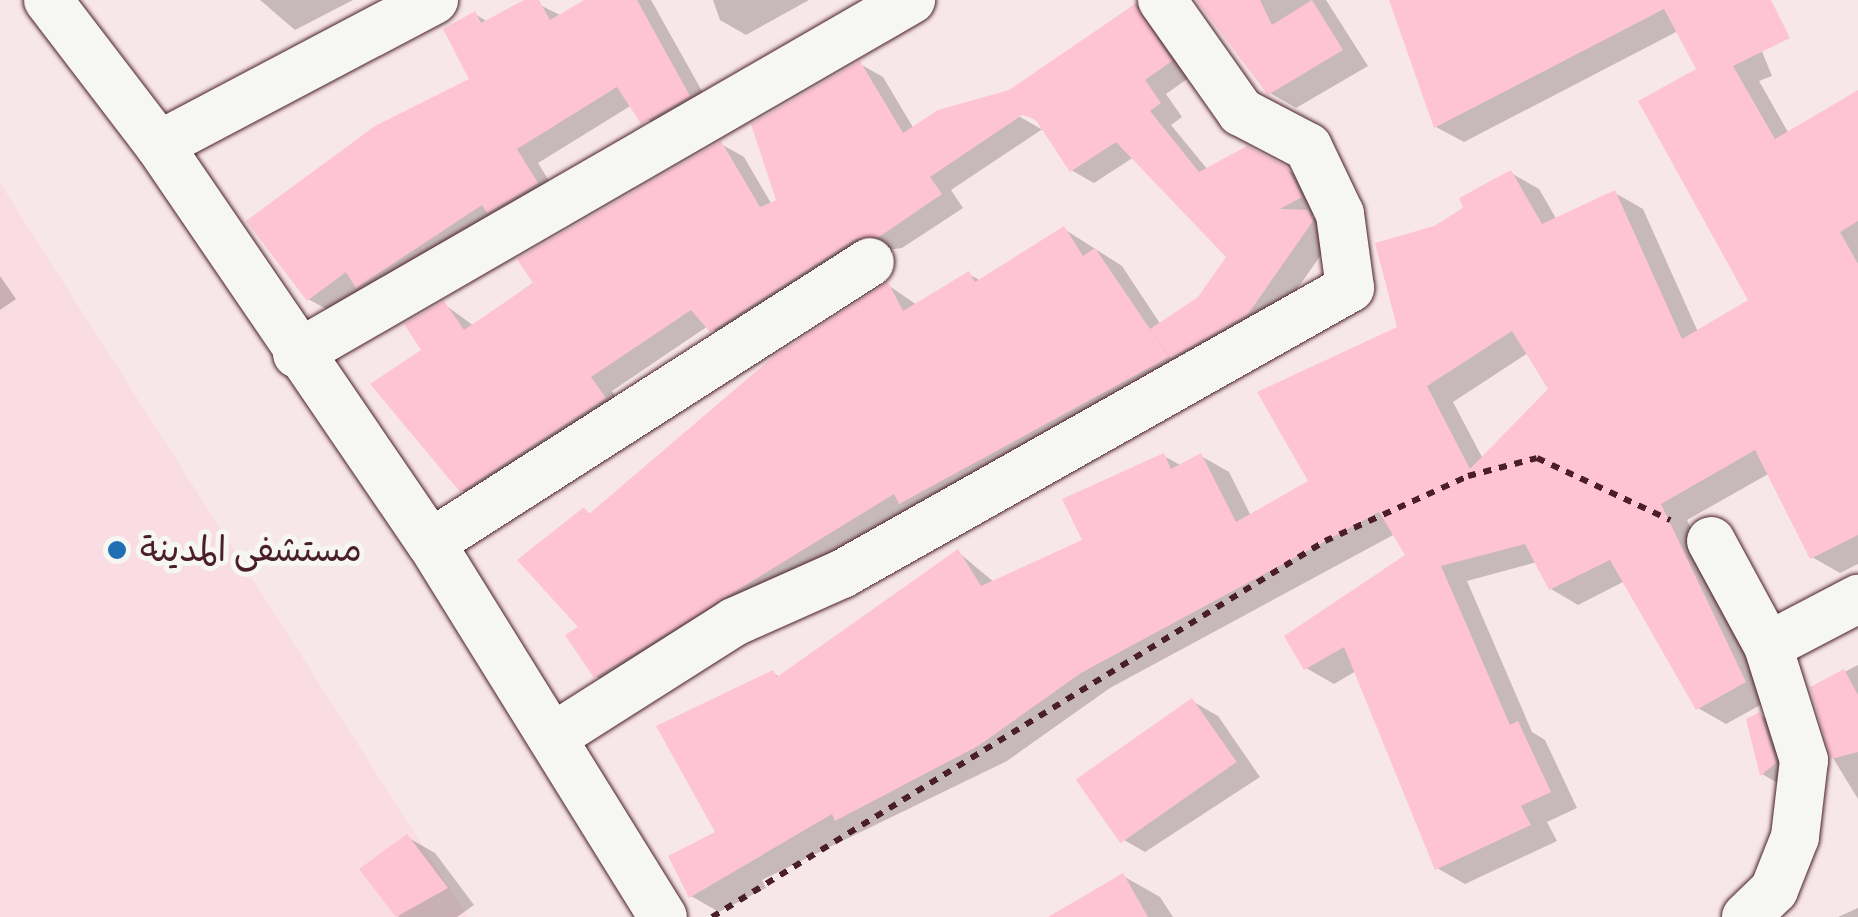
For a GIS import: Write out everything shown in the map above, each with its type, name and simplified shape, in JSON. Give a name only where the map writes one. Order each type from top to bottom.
[{"type":"street","points":[[48,0],[159,145],[297,354],[431,543],[556,735],[663,917]]},
{"type":"street","points":[[159,145],[434,0]]},
{"type":"street","points":[[297,354],[911,0]]},
{"type":"street","points":[[556,735],[734,622],[842,574],[1350,288],[1340,214],[1308,147],[1241,112],[1162,0]]},
{"type":"street","points":[[431,543],[870,262]]},
{"type":"street","points":[[1711,541],[1768,646],[1804,760],[1795,837],[1770,908]]},
{"type":"street","points":[[1768,646],[1858,599]]},
{"type":"path","points":[[712,917],[1325,541],[1468,476],[1537,458],[1711,541]]},
{"type":"shaded area","name":"مستشفى المدينة","points":[[0,183],[468,917],[0,917]]},
{"type":"building","points":[[524,0],[539,0],[550,20],[584,0],[637,0],[690,96],[641,124],[617,87],[517,149],[538,183],[487,213],[482,205],[356,288],[346,272],[307,301],[246,221],[375,126],[469,79],[443,29],[475,11],[481,23]]},
{"type":"building","points":[[1196,0],[1260,0],[1272,25],[1312,0],[1343,50],[1268,95]]},
{"type":"building","points":[[1389,0],[1771,0],[1790,38],[1733,66],[1775,139],[1858,90],[1858,221],[1840,232],[1858,264],[1858,535],[1810,559],[1755,450],[1661,504],[1746,682],[1696,710],[1610,560],[1549,590],[1525,544],[1441,566],[1510,725],[1518,721],[1551,792],[1521,806],[1531,825],[1435,870],[1344,647],[1304,670],[1284,636],[1405,555],[1379,512],[1081,673],[978,746],[835,821],[832,814],[689,898],[668,856],[715,832],[656,726],[773,670],[777,677],[958,549],[981,586],[1082,540],[1062,499],[1164,453],[1171,469],[1201,453],[1236,522],[1308,481],[1257,392],[1397,327],[1375,243],[1434,226],[1463,208],[1459,198],[1511,170],[1542,224],[1615,190],[1682,339],[1748,300],[1638,101],[1696,69],[1664,9],[1434,128]],"holes":[[[1512,331],[1548,389],[1470,469],[1427,386]]]},
{"type":"building","points":[[1135,4],[1172,61],[1145,80],[1161,103],[1150,111],[1199,172],[1247,146],[1287,167],[1302,197],[1280,209],[1308,210],[1313,221],[1248,314],[1170,358],[1150,329],[1198,297],[1226,257],[1116,142],[1070,172],[1035,119],[1022,115],[930,177],[942,194],[879,237],[855,239],[710,332],[691,310],[591,377],[606,398],[460,492],[370,384],[421,350],[404,324],[444,301],[464,330],[533,283],[517,259],[721,141],[760,207],[776,200],[751,124],[860,61],[903,133],[938,110],[1009,90]]},
{"type":"building","points":[[1064,226],[1083,256],[1095,248],[1169,357],[899,504],[894,494],[594,678],[565,635],[578,627],[517,560],[584,507],[589,514],[774,356],[888,282],[903,311],[969,271],[975,282]]},
{"type":"building","points":[[1844,669],[1858,695],[1858,752],[1831,759],[1810,687]]},
{"type":"building","points":[[1192,698],[1237,762],[1120,843],[1076,779]]},
{"type":"building","points":[[1760,712],[1776,763],[1760,776],[1746,719]]},
{"type":"building","points":[[407,834],[448,888],[396,917],[359,869]]},
{"type":"building","points":[[1123,873],[1148,917],[1048,917]]},
{"type":"place","name":"مستشفى المدينة","points":[[117,550]]}]
